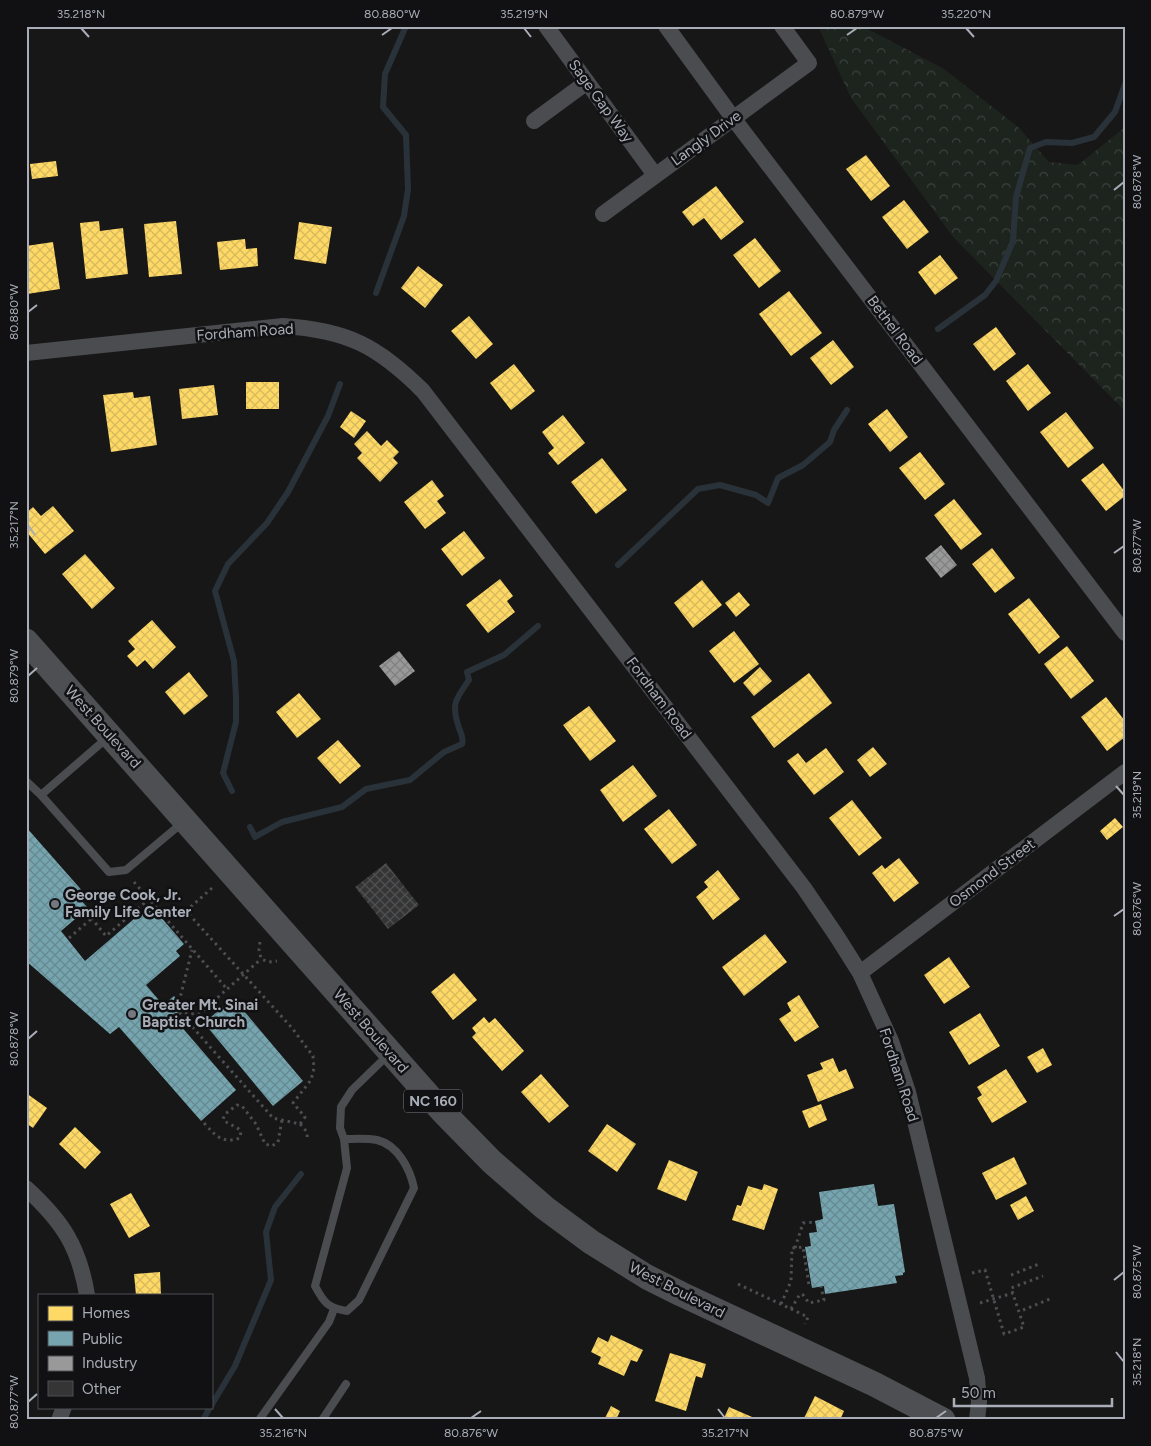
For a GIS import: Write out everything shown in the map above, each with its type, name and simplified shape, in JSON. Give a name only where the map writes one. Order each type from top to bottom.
[{"type":"main road","name":"West Boulevard","points":[[26,641],[443,1112],[492,1162],[544,1208],[591,1242],[646,1277],[874,1384],[943,1420]]},
{"type":"street","name":"Sage Gap Way","points":[[546,26],[656,176]]},
{"type":"street","name":"Bethel Road","points":[[666,26],[733,118],[1125,633]]},
{"type":"street","name":"Langly Drive","points":[[603,214],[809,62],[782,26]]},
{"type":"street","points":[[534,121],[587,82]]},
{"type":"street","name":"Fordham Road","points":[[26,353],[284,326],[310,328],[343,336],[373,349],[400,368],[423,391],[777,853],[860,972],[891,1041],[908,1092],[977,1378],[979,1402],[977,1420]]},
{"type":"street","name":"Osmond Street","points":[[860,972],[1125,772]]},
{"type":"street","points":[[26,1188],[58,1220],[73,1245],[83,1272],[87,1294]]},
{"type":"street","points":[[59,1420],[64,1408]]},
{"type":"lane","points":[[42,795],[110,735]]},
{"type":"lane","points":[[26,781],[42,795],[109,872],[126,870],[185,820]]},
{"type":"lane","points":[[344,1139],[377,1140],[392,1148],[403,1160],[411,1174],[414,1188],[359,1300],[347,1311],[334,1309],[323,1302],[315,1286],[347,1168],[344,1139],[340,1128],[341,1107],[352,1090],[390,1052]]},
{"type":"lane","points":[[259,1420],[329,1322],[334,1309]]},
{"type":"lane","points":[[322,1420],[346,1384]]},
{"type":"path","points":[[134,882],[227,989]]},
{"type":"path","points":[[212,888],[186,911],[292,1028],[312,1056],[314,1068],[311,1080],[293,1103],[305,1117],[300,1124]]},
{"type":"path","points":[[86,913],[106,936],[149,899]]},
{"type":"path","points":[[69,938],[91,919]]},
{"type":"path","points":[[260,942],[261,959]]},
{"type":"path","points":[[179,1002],[192,950]]},
{"type":"path","points":[[261,959],[199,1014],[180,1013],[273,1118],[300,1124],[308,1134],[307,1139]]},
{"type":"path","points":[[261,959],[269,962],[277,961]]},
{"type":"path","points":[[204,1124],[221,1139],[233,1140],[240,1138],[241,1130],[227,1124],[223,1119],[225,1114],[237,1105],[242,1106],[256,1124],[265,1144],[272,1146],[278,1142],[282,1120]]},
{"type":"path","points":[[781,1304],[792,1281],[792,1248],[795,1248],[803,1224],[815,1222]]},
{"type":"path","points":[[795,1248],[803,1247],[809,1285]]},
{"type":"path","points":[[1011,1275],[1038,1264]]},
{"type":"path","points":[[972,1273],[985,1270],[1004,1334],[1024,1328],[1011,1288],[1043,1276]]},
{"type":"path","points":[[738,1284],[808,1317],[805,1324]]},
{"type":"path","points":[[792,1309],[800,1294],[809,1303],[824,1300],[821,1287]]},
{"type":"path","points":[[980,1303],[1013,1293]]},
{"type":"path","points":[[1023,1310],[1050,1299]]},
{"type":"green space","points":[[818,26],[862,26],[944,69],[1018,127],[1049,162],[1078,165],[1125,127],[1125,411],[954,238],[851,98]]},
{"type":"building: Homes","points":[[866,155],[890,186],[871,201],[846,169]]},
{"type":"building: Homes","points":[[56,161],[58,176],[32,179],[30,164]]},
{"type":"building: Homes","points":[[716,186],[744,222],[721,240],[704,218],[693,226],[682,212]]},
{"type":"building: Homes","points":[[904,200],[929,232],[907,249],[882,217]]},
{"type":"building: Homes","points":[[99,221],[100,231],[123,228],[128,274],[86,279],[80,223]]},
{"type":"building: Homes","points":[[176,221],[182,274],[149,277],[144,224]]},
{"type":"building: Homes","points":[[299,222],[332,227],[326,264],[294,259]]},
{"type":"building: Homes","points":[[755,238],[781,271],[759,288],[733,255]]},
{"type":"building: Homes","points":[[245,239],[246,249],[257,248],[258,266],[220,270],[217,242]]},
{"type":"building: Homes","points":[[53,242],[60,289],[27,294],[26,246]]},
{"type":"building: Homes","points":[[940,255],[958,278],[935,295],[918,272]]},
{"type":"building: Homes","points":[[418,266],[443,285],[425,308],[401,288]]},
{"type":"building: Homes","points":[[789,291],[822,333],[791,356],[759,314]]},
{"type":"building: Homes","points":[[469,316],[493,344],[476,359],[451,331]]},
{"type":"building: Homes","points":[[996,327],[1016,354],[994,371],[973,344]]},
{"type":"building: Homes","points":[[833,340],[854,367],[831,385],[810,358]]},
{"type":"building: Homes","points":[[514,364],[535,391],[511,410],[490,383]]},
{"type":"building: Homes","points":[[1028,364],[1051,393],[1028,411],[1006,381]]},
{"type":"building: Homes","points":[[246,382],[279,382],[279,409],[246,409]]},
{"type":"building: Homes","points":[[214,385],[218,415],[182,419],[179,389]]},
{"type":"building: Homes","points":[[133,392],[134,398],[150,396],[157,445],[111,452],[103,395]]},
{"type":"building: Homes","points":[[887,409],[908,437],[890,452],[868,424]]},
{"type":"building: Homes","points":[[351,411],[366,421],[354,438],[340,427]]},
{"type":"building: Homes","points":[[1066,412],[1094,448],[1068,468],[1040,432]]},
{"type":"building: Homes","points":[[563,415],[585,443],[558,465],[548,453],[554,448],[542,432]]},
{"type":"building: Homes","points":[[367,431],[381,446],[387,440],[399,452],[393,458],[398,463],[380,482],[357,458],[362,453],[354,444]]},
{"type":"building: Homes","points":[[920,452],[945,484],[925,500],[899,468]]},
{"type":"building: Homes","points":[[602,458],[627,490],[596,514],[571,482]]},
{"type":"building: Homes","points":[[1103,463],[1125,492],[1125,496],[1106,511],[1081,480]]},
{"type":"building: Homes","points":[[432,480],[444,496],[437,501],[446,513],[425,529],[404,502]]},
{"type":"building: Homes","points":[[954,499],[982,534],[961,550],[934,515]]},
{"type":"building: Homes","points":[[53,506],[74,531],[45,554],[26,531],[26,513],[33,507],[41,516]]},
{"type":"building: Homes","points":[[464,531],[485,558],[462,576],[441,549]]},
{"type":"building: Homes","points":[[992,548],[1015,578],[995,593],[972,564]]},
{"type":"building: Homes","points":[[85,554],[115,588],[92,609],[62,574]]},
{"type":"building: Homes","points":[[500,579],[513,596],[507,601],[515,612],[488,633],[466,605]]},
{"type":"building: Homes","points":[[702,580],[722,605],[693,628],[674,603]]},
{"type":"building: Homes","points":[[739,592],[750,605],[736,617],[725,603]]},
{"type":"building: Homes","points":[[1029,598],[1060,637],[1039,654],[1008,614]]},
{"type":"building: Homes","points":[[152,620],[176,647],[153,669],[145,660],[137,667],[127,656],[135,649],[128,641]]},
{"type":"building: Homes","points":[[734,631],[759,664],[734,683],[709,651]]},
{"type":"building: Homes","points":[[1067,646],[1094,681],[1071,699],[1044,664]]},
{"type":"building: Homes","points":[[760,667],[772,681],[754,696],[743,683]]},
{"type":"building: Homes","points":[[189,672],[208,696],[184,715],[165,692]]},
{"type":"building: Homes","points":[[809,673],[832,703],[774,748],[751,717]]},
{"type":"building: Homes","points":[[299,693],[321,719],[297,738],[276,712]]},
{"type":"building: Homes","points":[[1106,697],[1125,721],[1125,737],[1107,751],[1081,717]]},
{"type":"building: Homes","points":[[589,706],[616,741],[590,761],[563,725]]},
{"type":"building: Homes","points":[[338,740],[361,766],[340,784],[317,758]]},
{"type":"building: Homes","points":[[873,747],[887,764],[870,777],[857,760]]},
{"type":"building: Homes","points":[[826,748],[844,772],[814,795],[787,761],[798,753],[806,763]]},
{"type":"building: Homes","points":[[633,765],[657,796],[623,822],[600,790]]},
{"type":"building: Homes","points":[[852,800],[882,838],[859,856],[829,818]]},
{"type":"building: Homes","points":[[669,809],[697,845],[672,864],[644,829]]},
{"type":"building: Homes","points":[[1115,818],[1123,827],[1107,840],[1100,831]]},
{"type":"building: Homes","points":[[899,858],[919,883],[894,902],[872,873],[882,865],[885,869]]},
{"type":"building: Homes","points":[[718,870],[740,899],[713,920],[696,897],[708,887],[704,882]]},
{"type":"building: Homes","points":[[765,934],[787,962],[744,996],[722,967]]},
{"type":"building: Homes","points":[[949,957],[970,987],[944,1004],[924,975]]},
{"type":"building: Homes","points":[[454,973],[477,1000],[453,1020],[431,992]]},
{"type":"building: Homes","points":[[799,995],[819,1027],[795,1042],[779,1019],[791,1011],[787,1003]]},
{"type":"building: Homes","points":[[980,1013],[1000,1046],[969,1065],[949,1032]]},
{"type":"building: Homes","points":[[484,1017],[489,1023],[495,1018],[524,1051],[502,1071],[472,1037],[476,1033],[472,1028]]},
{"type":"building: Homes","points":[[1043,1048],[1052,1065],[1037,1073],[1027,1057]]},
{"type":"building: Homes","points":[[833,1058],[839,1072],[846,1069],[854,1088],[818,1102],[807,1075],[823,1069],[820,1063]]},
{"type":"building: Homes","points":[[1006,1069],[1027,1102],[992,1123],[977,1098],[982,1095],[977,1087]]},
{"type":"building: Homes","points":[[541,1074],[569,1106],[549,1123],[521,1092]]},
{"type":"building: Homes","points":[[26,1093],[47,1108],[33,1128],[26,1123]]},
{"type":"building: Homes","points":[[821,1104],[827,1120],[809,1128],[802,1111]]},
{"type":"building: Homes","points":[[607,1124],[636,1144],[617,1172],[588,1151]]},
{"type":"building: Homes","points":[[75,1127],[101,1152],[85,1169],[59,1144]]},
{"type":"building: Homes","points":[[1014,1157],[1027,1184],[996,1200],[982,1173]]},
{"type":"building: Homes","points":[[669,1160],[698,1172],[686,1201],[657,1189]]},
{"type":"building: Homes","points":[[764,1184],[778,1189],[764,1230],[732,1220],[737,1205],[741,1206],[748,1186],[762,1190]]},
{"type":"building: Homes","points":[[131,1193],[150,1226],[129,1238],[110,1204]]},
{"type":"building: Homes","points":[[1026,1196],[1034,1211],[1018,1220],[1010,1205]]},
{"type":"building: Homes","points":[[160,1272],[161,1294],[136,1294],[134,1274]]},
{"type":"building: Homes","points":[[611,1335],[643,1350],[637,1362],[631,1360],[624,1376],[598,1364],[601,1357],[591,1352],[598,1337],[608,1342]]},
{"type":"building: Homes","points":[[670,1353],[706,1364],[702,1378],[696,1376],[686,1411],[655,1401]]},
{"type":"building: Homes","points":[[815,1396],[844,1411],[840,1420],[803,1420]]},
{"type":"building: Homes","points":[[611,1406],[620,1411],[616,1420],[604,1420]]},
{"type":"building: Homes","points":[[729,1407],[759,1420],[723,1420]]},
{"type":"building: Public","name":"Greater Mt. Sinai Baptist Church","points":[[26,827],[85,894],[80,899],[88,908],[61,931],[85,961],[142,912],[145,915],[153,908],[184,944],[176,951],[180,956],[146,985],[163,1005],[174,996],[184,1008],[173,1017],[236,1090],[201,1121],[119,1027],[110,1034],[26,961]]},
{"type":"building: Public","points":[[233,998],[303,1081],[273,1106],[204,1023]]},
{"type":"building: Public","points":[[874,1184],[878,1206],[894,1204],[905,1272],[903,1275],[895,1276],[897,1283],[825,1294],[824,1286],[812,1288],[805,1247],[811,1246],[809,1233],[817,1232],[815,1221],[823,1219],[819,1192]]},
{"type":"building: Industry","points":[[941,545],[957,565],[941,578],[925,558]]},
{"type":"building: Industry","points":[[399,651],[415,671],[395,686],[379,666]]},
{"type":"building: Other","points":[[386,863],[419,905],[388,929],[355,887]]},
{"type":"waterway","points":[[376,293],[404,216],[408,189],[406,135],[383,107],[385,74],[406,26]]},
{"type":"waterway","points":[[938,329],[985,295],[996,281],[1013,241],[1016,197],[1030,148],[1046,142],[1072,143],[1094,137],[1115,112],[1125,84]]},
{"type":"waterway","points":[[232,791],[223,773],[236,722],[234,661],[215,591],[228,564],[267,523],[288,492],[328,416],[340,384]]},
{"type":"waterway","points":[[618,565],[698,489],[720,485],[756,495],[768,503],[778,478],[803,465],[830,442],[834,430],[847,410]]},
{"type":"waterway","points":[[250,827],[255,837],[282,822],[342,807],[366,789],[410,780],[444,752],[462,744],[455,708],[460,693],[469,680],[467,672],[504,655],[538,626]]},
{"type":"waterway","points":[[212,1404],[235,1366],[271,1280],[266,1232],[275,1207],[301,1174]]},
{"type":"waterway","points":[[203,1420],[209,1408]]},
{"type":"place","name":"George Cook, Jr. Family Life Center","points":[[55,904]]},
{"type":"place","name":"Greater Mt. Sinai Baptist Church","points":[[132,1014]]}]
